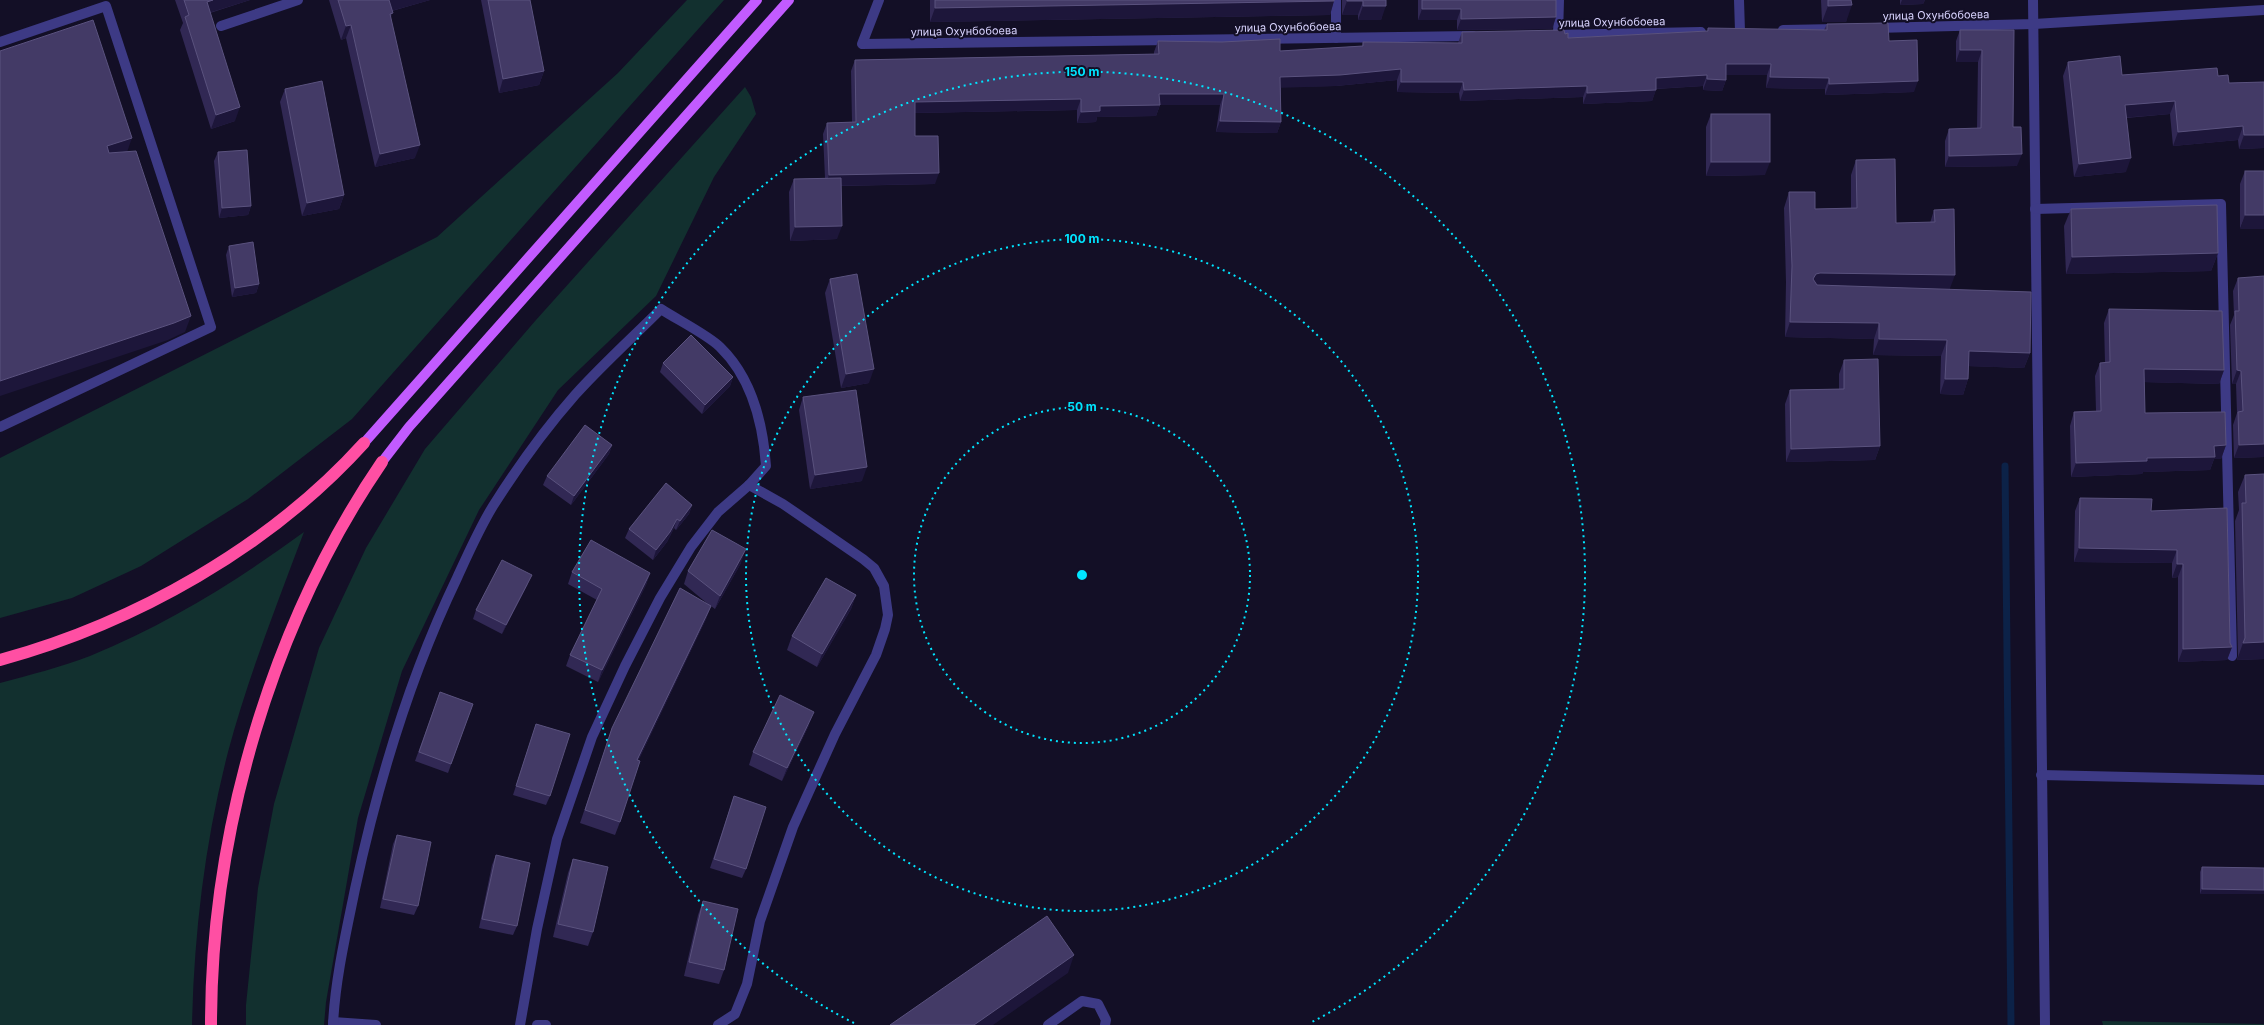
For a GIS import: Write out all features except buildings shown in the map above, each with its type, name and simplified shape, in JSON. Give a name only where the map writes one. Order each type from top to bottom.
[{"type":"highway","points":[[0,660],[28,652],[88,630],[158,597],[205,570],[266,531],[299,507],[336,474],[364,443]]},
{"type":"highway","points":[[211,1025],[214,946],[220,886],[232,819],[249,756],[289,636],[307,591],[343,522],[382,462]]},
{"type":"main road","points":[[364,443],[757,0]]},
{"type":"main road","points":[[382,462],[409,427],[789,0]]},
{"type":"street","points":[[221,26],[298,0]]},
{"type":"street","name":"улица Охунбобоева","points":[[879,0],[862,44],[1487,36]]},
{"type":"street","points":[[1336,0],[1336,38]]},
{"type":"street","points":[[1558,35],[1559,0]]},
{"type":"street","points":[[1739,0],[1740,31]]},
{"type":"street","points":[[2033,0],[2035,209],[2032,299],[2045,1025]]},
{"type":"street","points":[[0,42],[106,6],[210,328],[0,427]]},
{"type":"street","name":"улица Охунбобоева","points":[[1867,28],[2034,24],[2264,10]]},
{"type":"street","points":[[1772,30],[1851,28]]},
{"type":"street","name":"улица Охунбобоева","points":[[1542,36],[1709,32]]},
{"type":"street","points":[[2035,209],[2221,204],[2232,656]]},
{"type":"street","points":[[376,1025],[333,1024],[350,912],[369,823],[390,750],[414,676],[451,590],[492,507],[533,449],[575,395],[661,309],[720,346],[745,378],[764,437],[766,466],[749,486],[718,512],[691,547],[660,598],[625,666],[592,737],[557,839],[536,929],[520,1025]]},
{"type":"street","points":[[718,1025],[735,1014],[747,984],[760,921],[793,827],[835,734],[876,655],[888,615],[884,586],[874,568],[858,555],[783,504],[749,486]]},
{"type":"street","points":[[2041,775],[2264,780]]},
{"type":"street","points":[[1048,1025],[1082,1001],[1098,1004],[1106,1020],[1105,1025]]},
{"type":"street","points":[[538,1025],[546,1025]]},
{"type":"green space","points":[[687,0],[724,0],[352,419],[248,499],[141,566],[72,598],[0,618],[0,458],[437,237],[618,73]]},
{"type":"green space","points":[[745,87],[751,97],[756,114],[714,177],[656,296],[558,390],[479,510],[402,671],[358,818],[326,1002],[324,1025],[246,1025],[246,1005],[258,888],[274,804],[319,648],[366,548],[425,449],[536,320]]},
{"type":"green space","points":[[304,532],[263,641],[236,724],[220,786],[202,887],[195,956],[192,1025],[0,1025],[0,683],[79,660],[147,630],[174,616],[253,568]]},
{"type":"green space","points":[[2102,1021],[2264,1024],[2264,1025],[2103,1025]]},
{"type":"waterway","points":[[2005,466],[2011,1025]]}]
